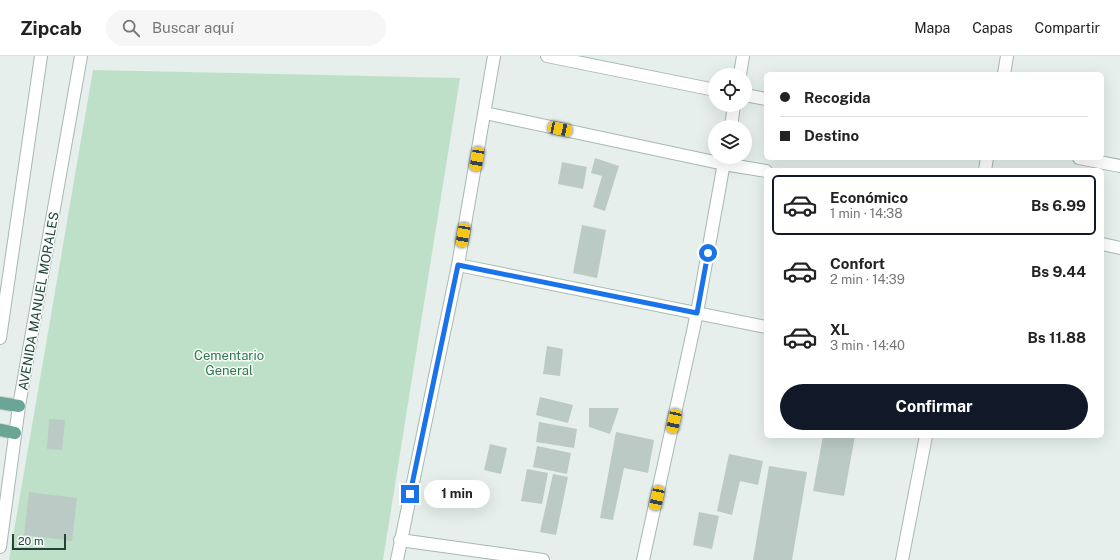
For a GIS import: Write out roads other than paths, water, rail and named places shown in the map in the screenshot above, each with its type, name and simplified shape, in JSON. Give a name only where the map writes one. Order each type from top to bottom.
[{"type":"main road","points":[[0,403],[19,406]]},
{"type":"main road","points":[[0,430],[15,432]]},
{"type":"street","points":[[0,338],[41,56]]},
{"type":"street","name":"AVENIDA MANUEL MORALES","points":[[0,547],[19,406],[81,56]]},
{"type":"street","points":[[397,560],[458,265],[494,56]]},
{"type":"street","points":[[547,56],[708,89]]},
{"type":"street","points":[[741,68],[743,56]]},
{"type":"street","points":[[1004,72],[1007,56]]},
{"type":"street","points":[[752,96],[764,99]]},
{"type":"street","points":[[485,113],[708,157]]},
{"type":"street","points":[[1089,160],[1120,166]]},
{"type":"street","points":[[644,560],[697,313],[724,164]]},
{"type":"street","points":[[740,164],[764,170]]},
{"type":"street","points":[[1104,244],[1120,248]]},
{"type":"street","points":[[458,265],[764,327]]},
{"type":"street","points":[[902,560],[926,438]]},
{"type":"street","points":[[400,540],[543,560]]},
{"type":"park label","name":"Cementario General","points":[[229,362]]}]
